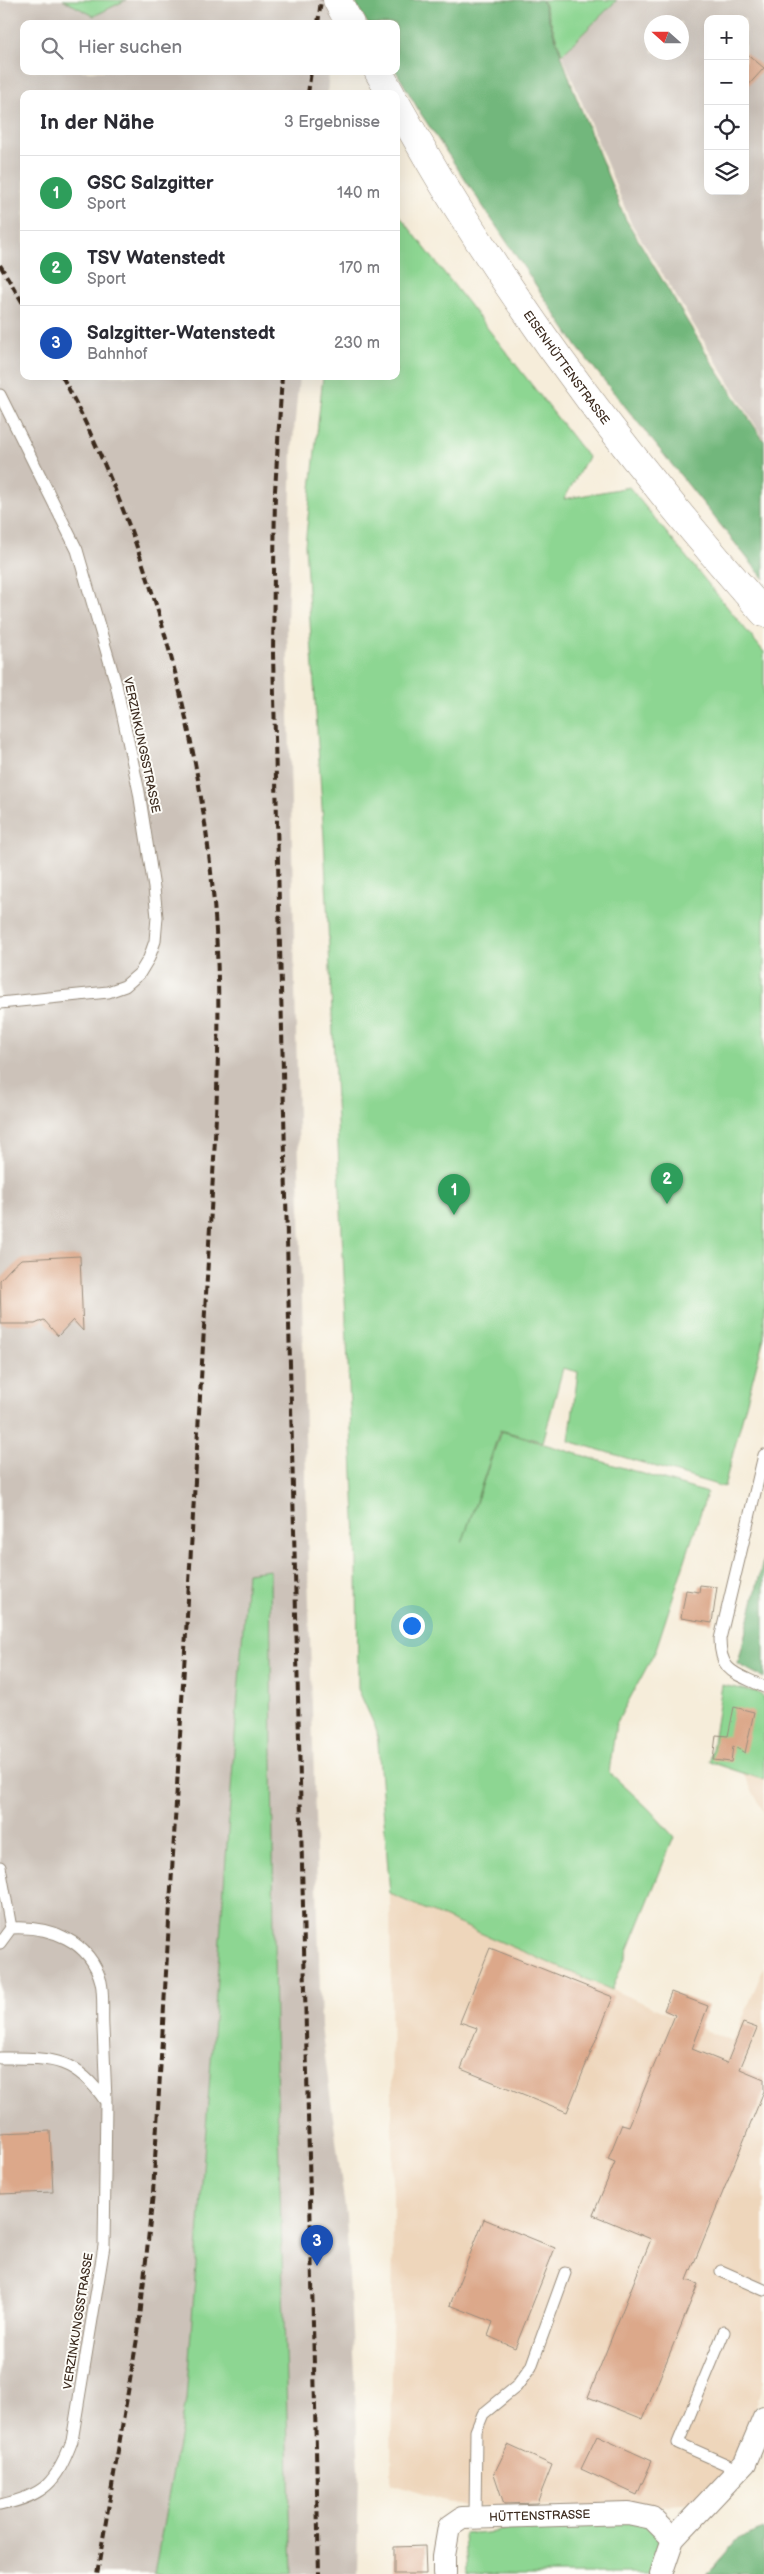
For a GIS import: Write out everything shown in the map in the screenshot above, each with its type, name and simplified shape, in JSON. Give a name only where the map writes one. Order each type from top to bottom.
[{"type":"street","points":[[337,0],[348,20]]},
{"type":"street","points":[[380,75],[389,90]]},
{"type":"street","name":"EISENHÜTTENSTRASSE","points":[[400,110],[465,220],[550,346],[664,495],[764,613]]},
{"type":"street","points":[[661,2574],[673,2539],[749,2466],[764,2418]]},
{"type":"street","name":"HÜTTENSTRASSE","points":[[444,2574],[444,2556],[449,2527],[462,2518],[628,2513],[652,2518],[673,2539]]},
{"type":"lane","name":"VERZINKUNGSSTRASSE","points":[[0,395],[77,550],[120,702],[139,792],[157,916],[155,941],[149,958],[140,973],[125,986],[108,992],[0,1003]]},
{"type":"lane","points":[[764,1455],[720,1639],[720,1658],[727,1668],[764,1687]]},
{"type":"lane","points":[[0,1867],[11,1928],[0,1943]]},
{"type":"lane","name":"VERZINKUNGSSTRASSE","points":[[0,2505],[26,2500],[46,2486],[62,2468],[72,2441],[104,2246],[106,2102],[101,1982],[92,1960],[76,1942],[54,1932],[33,1927],[11,1928]]},
{"type":"lane","points":[[0,2058],[44,2058],[64,2063],[79,2071],[93,2083],[106,2102]]},
{"type":"lane","points":[[721,2271],[764,2290]]},
{"type":"lane","points":[[475,2517],[476,2431],[483,2414],[516,2387],[531,2367],[565,2273]]},
{"type":"lane","points":[[724,2332],[678,2443],[749,2466]]},
{"type":"shaded area","points":[[0,0],[336,0],[334,20],[20,20],[20,75],[329,75],[327,90],[20,90],[20,380],[299,380],[292,452],[287,625],[308,1568],[321,2026],[346,2216],[359,2471],[357,2574],[292,2574],[275,2032],[269,1570],[185,2426],[156,2574],[0,2574]]},
{"type":"shaded area","points":[[617,0],[764,0],[764,439],[631,223],[562,54]]},
{"type":"shaded area","points":[[743,1773],[764,1780],[764,1813]]},
{"type":"shaded area","points":[[390,1894],[733,2042],[764,1967],[764,2381],[736,2466],[695,2503],[659,2506],[464,2507],[391,2484],[393,2211]]},
{"type":"green space","points":[[63,0],[126,0],[94,16]]},
{"type":"green space","points":[[354,0],[542,0],[575,94],[625,218],[713,364],[764,441],[764,579],[578,348],[421,114],[398,75],[400,75],[400,20],[366,20]]},
{"type":"green space","points":[[543,0],[617,0],[562,54]]},
{"type":"green space","points":[[400,216],[588,457],[564,499],[629,487],[764,652],[764,1337],[724,1487],[569,1441],[578,1372],[563,1368],[543,1442],[500,1430],[462,1543],[501,1431],[707,1493],[655,1652],[616,1724],[609,1772],[649,1809],[674,1837],[612,1990],[390,1894],[377,1731],[358,1689],[357,1561],[324,838],[305,545],[323,380],[400,380]]},
{"type":"green space","points":[[764,1557],[764,1678],[738,1664]]},
{"type":"green space","points":[[270,1570],[275,2032],[292,2574],[154,2574],[186,2400],[247,1573]]},
{"type":"green space","points":[[722,1685],[757,1692],[764,1697],[764,1780],[710,1762]]},
{"type":"green space","points":[[625,2518],[649,2522],[667,2539],[655,2574],[467,2574],[465,2534]]},
{"type":"green space","points":[[764,2529],[764,2574],[707,2574],[739,2538]]},
{"type":"building","points":[[749,55],[764,68],[749,85]]},
{"type":"building","points":[[80,1256],[83,1331],[73,1320],[58,1336],[44,1320],[35,1324],[1,1324],[0,1280],[21,1259]]},
{"type":"building","points":[[700,1585],[717,1587],[712,1623],[681,1618],[686,1590],[699,1592]]},
{"type":"building","points":[[734,1707],[754,1712],[745,1753],[733,1746],[731,1762],[713,1760],[716,1735],[728,1736]]},
{"type":"building","points":[[490,1948],[613,1997],[567,2112],[461,2069],[477,2028],[460,2022]]},
{"type":"building","points":[[671,1992],[708,2006],[692,2049],[727,2063],[743,2023],[757,2028],[740,2069],[764,2079],[764,2091],[687,2280],[698,2284],[643,2419],[588,2397],[651,2239],[593,2215],[615,2162],[608,2159],[622,2124],[629,2126],[675,2015],[664,2010]]},
{"type":"building","points":[[50,2131],[53,2192],[0,2194],[0,2133]]},
{"type":"building","points":[[484,2219],[555,2248],[515,2348],[488,2336],[493,2322],[450,2305]]},
{"type":"building","points":[[597,2436],[652,2461],[637,2495],[581,2469]]},
{"type":"building","points":[[508,2445],[552,2465],[537,2503],[504,2504],[494,2474]]},
{"type":"building","points":[[425,2546],[426,2574],[394,2574],[394,2547]]},
{"type":"railway","points":[[318,20],[321,0]]},
{"type":"railway","points":[[309,90],[310,75]]},
{"type":"railway","points":[[0,265],[20,298]]},
{"type":"railway","points":[[64,380],[93,439],[121,504],[145,570],[166,638],[197,776],[208,846],[215,916],[218,977],[218,1068],[214,1159],[153,2193],[139,2327],[97,2574]]},
{"type":"railway","points":[[282,380],[275,491],[273,654],[319,2574]]},
{"type":"place","name":"TSV Watenstedt","points":[[667,1204]]},
{"type":"place","name":"GSC Salzgitter","points":[[454,1215]]},
{"type":"place","name":"Salzgitter-Watenstedt","points":[[317,2266]]}]
